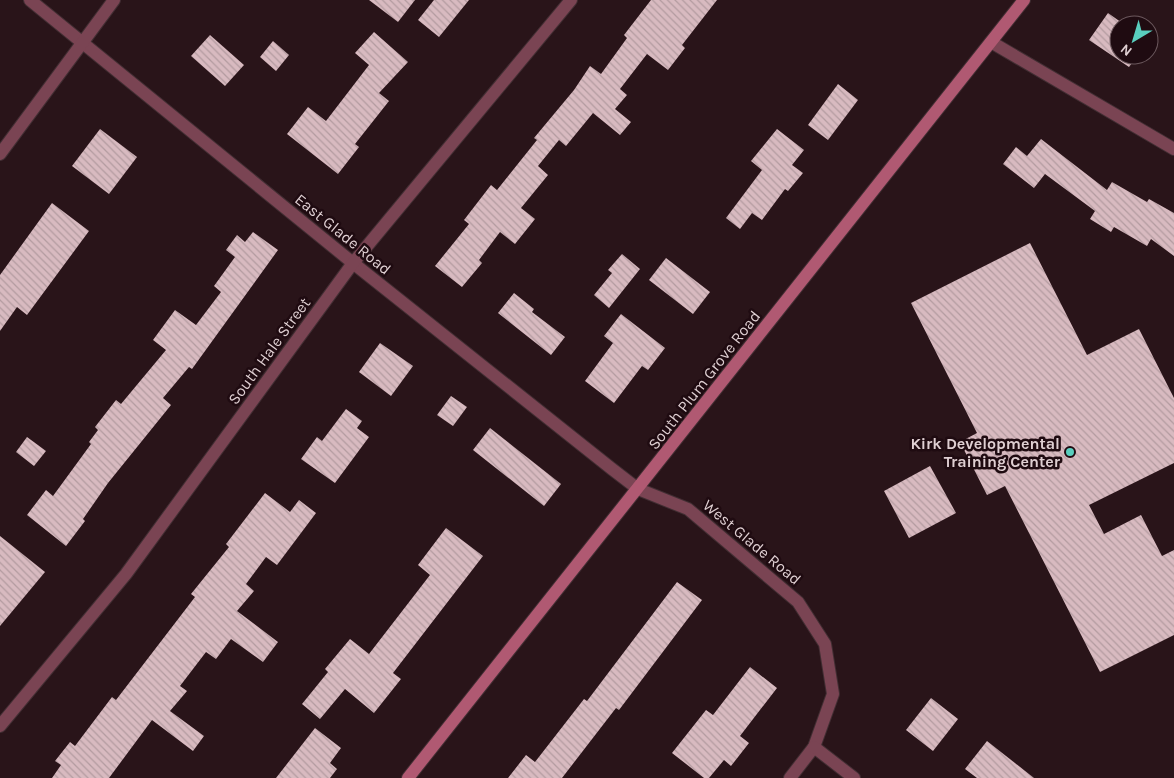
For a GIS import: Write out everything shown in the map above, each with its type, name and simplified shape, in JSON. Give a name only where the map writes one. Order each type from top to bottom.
[{"type":"main road","name":"South Plum Grove Road","points":[[408,778],[1024,0]]},
{"type":"street","name":"East Glade Road","points":[[30,0],[353,263],[638,489]]},
{"type":"street","points":[[0,154],[114,0]]},
{"type":"street","name":"South Hale Street","points":[[0,726],[126,574],[353,263],[571,0]]},
{"type":"street","points":[[990,42],[1174,149]]},
{"type":"street","name":"West Glade Road","points":[[638,489],[688,509],[798,602],[824,644],[833,694],[814,747]]},
{"type":"street","points":[[790,778],[814,747],[854,778]]},
{"type":"building","points":[[369,0],[415,0],[398,22]]},
{"type":"building","points":[[434,0],[469,0],[439,37],[418,20]]},
{"type":"building","points":[[651,0],[717,0],[682,45],[685,48],[668,70],[647,54],[620,89],[627,95],[615,109],[631,122],[620,135],[593,113],[566,146],[559,140],[538,166],[548,175],[521,208],[535,219],[515,244],[500,232],[479,260],[482,263],[462,287],[435,266],[469,224],[464,220],[491,185],[497,190],[537,140],[534,138],[574,90],[590,66],[601,74],[627,38],[624,35]]},
{"type":"building","points":[[1108,13],[1111,15],[1109,15],[1109,54],[1089,40]]},
{"type":"building","points":[[374,32],[408,62],[379,93],[389,101],[355,144],[359,147],[338,174],[287,134],[308,107],[326,121],[369,65],[355,53]]},
{"type":"building","points":[[210,35],[244,65],[225,86],[191,56]]},
{"type":"building","points":[[273,41],[289,55],[276,71],[260,57]]},
{"type":"building","points":[[838,84],[858,100],[828,140],[808,125]]},
{"type":"building","points":[[100,129],[137,157],[109,194],[72,166]]},
{"type":"building","points":[[777,129],[804,150],[792,165],[803,173],[788,191],[785,189],[762,220],[752,213],[740,229],[726,218],[762,170],[751,161]]},
{"type":"building","points":[[1041,139],[1107,190],[1112,182],[1147,202],[1149,199],[1174,213],[1174,256],[1151,239],[1147,246],[1114,227],[1111,232],[1090,219],[1095,211],[1045,174],[1034,188],[1003,164],[1016,147],[1027,156]]},
{"type":"building","points":[[52,203],[89,231],[27,315],[17,307],[0,331],[0,275]]},
{"type":"building","points":[[253,232],[278,250],[192,369],[189,367],[163,398],[171,405],[108,483],[83,519],[85,521],[66,546],[27,515],[46,490],[53,496],[91,444],[89,442],[98,430],[95,427],[116,400],[121,404],[166,350],[153,340],[175,310],[196,325],[221,292],[214,286],[235,257],[226,250],[237,235],[245,242]]},
{"type":"building","name":"Kirk Developmental Training Center","points":[[1030,243],[1087,355],[1139,329],[1174,398],[1174,463],[1089,505],[1104,534],[1141,515],[1162,556],[1174,550],[1174,635],[1100,672],[1005,486],[987,495],[960,442],[977,433],[911,303]]},
{"type":"building","points":[[622,254],[640,269],[609,308],[594,295],[612,273],[608,270]]},
{"type":"building","points":[[666,258],[710,292],[693,314],[649,280]]},
{"type":"building","points":[[514,293],[534,309],[532,312],[565,337],[551,355],[498,313]]},
{"type":"building","points":[[621,314],[665,348],[648,370],[642,366],[614,403],[585,381],[613,343],[604,336]]},
{"type":"building","points":[[380,343],[413,366],[391,396],[359,372]]},
{"type":"building","points":[[451,396],[467,407],[453,426],[437,415]]},
{"type":"building","points":[[346,409],[362,421],[357,428],[369,437],[335,483],[301,459],[317,437],[322,441]]},
{"type":"building","points":[[490,428],[561,484],[544,506],[473,450]]},
{"type":"building","points":[[27,437],[46,451],[34,466],[16,452]]},
{"type":"building","points":[[930,466],[956,513],[909,538],[884,491]]},
{"type":"building","points":[[265,493],[290,512],[299,500],[316,513],[277,565],[266,557],[246,584],[254,591],[237,611],[278,642],[263,662],[231,639],[216,659],[206,652],[180,686],[187,691],[170,711],[204,736],[193,751],[152,720],[109,778],[52,778],[61,765],[55,761],[70,742],[75,746],[112,697],[116,700],[195,597],[191,594],[229,547],[226,544]]},
{"type":"building","points":[[446,528],[483,556],[393,673],[401,679],[374,713],[345,689],[320,719],[302,704],[328,672],[325,669],[350,639],[369,654],[430,575],[418,565]]},
{"type":"building","points":[[0,536],[45,572],[0,626]]},
{"type":"building","points":[[677,582],[702,600],[619,710],[616,708],[562,778],[508,778],[526,755],[535,762],[584,699],[587,701]]},
{"type":"building","points":[[750,667],[777,688],[740,736],[749,743],[731,766],[724,760],[709,778],[704,778],[672,753],[706,710],[713,715]]},
{"type":"building","points":[[931,698],[958,719],[933,751],[906,730]]},
{"type":"building","points":[[315,728],[341,748],[330,763],[337,769],[330,778],[276,778]]},
{"type":"building","points":[[987,741],[1034,778],[977,778],[965,769]]},
{"type":"place","name":"Kirk Developmental Training Center","points":[[1070,452]]}]
